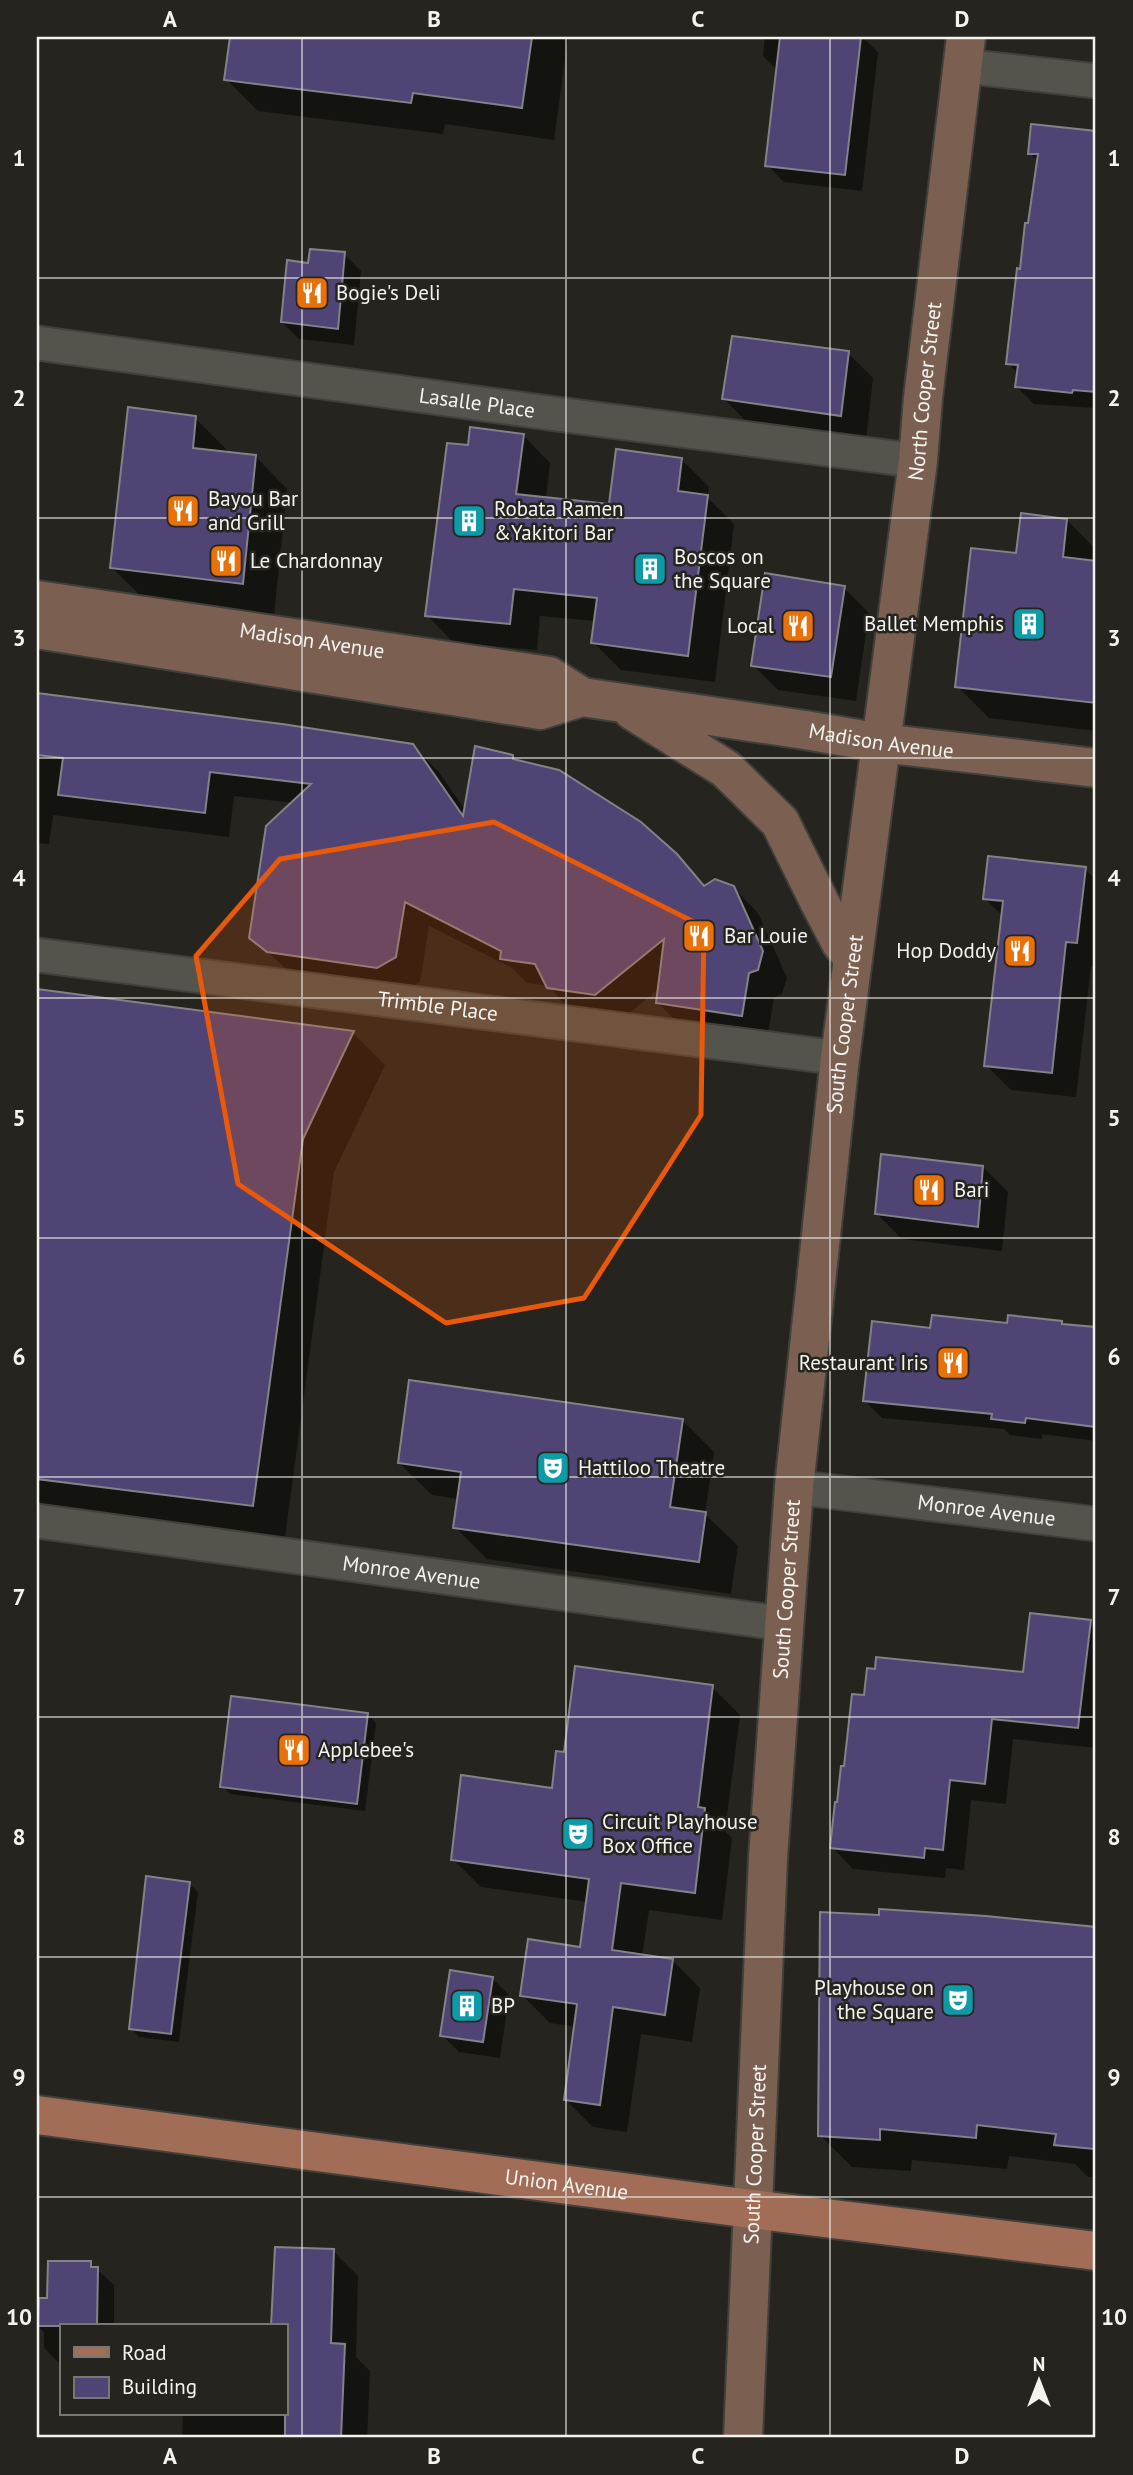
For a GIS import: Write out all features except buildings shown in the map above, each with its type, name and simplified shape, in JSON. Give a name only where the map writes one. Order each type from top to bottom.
[{"type":"main road","name":"Union Avenue","points":[[37,2115],[751,2209],[1096,2251]]},
{"type":"street","points":[[964,51],[1096,81]]},
{"type":"street","name":"North Cooper Street","points":[[881,743],[918,461],[937,267],[964,51]]},
{"type":"street","name":"Lasalle Place","points":[[37,343],[918,461]]},
{"type":"street","name":"Madison Avenue","points":[[37,600],[549,676],[599,699],[881,743],[1096,768]]},
{"type":"street","name":"Madison Avenue","points":[[37,629],[540,710],[599,699]]},
{"type":"street","points":[[599,699],[726,769],[780,822],[841,943],[853,957]]},
{"type":"street","name":"South Cooper Street","points":[[743,2438],[768,1858],[794,1487],[840,1058],[881,743]]},
{"type":"street","name":"Trimble Place","points":[[37,955],[840,1058]]},
{"type":"street","name":"Monroe Avenue","points":[[794,1487],[1096,1524]]},
{"type":"street","name":"Monroe Avenue","points":[[37,1521],[786,1624]]},
{"type":"highlighted area","points":[[494,822],[704,927],[701,1115],[584,1298],[446,1323],[238,1184],[196,956],[280,859]]},
{"type":"place","name":"Bogie's Deli","points":[[312,293]]},
{"type":"place","name":"Bayou Bar and Grill","points":[[183,511]]},
{"type":"place","name":"Robata Ramen &Yakitori Bar","points":[[469,521]]},
{"type":"place","name":"Le Chardonnay","points":[[226,561]]},
{"type":"place","name":"Boscos on the Square","points":[[650,569]]},
{"type":"place","name":"Ballet Memphis","points":[[1029,624]]},
{"type":"place","name":"Local","points":[[798,626]]},
{"type":"place","name":"Bar Louie","points":[[699,936]]},
{"type":"place","name":"Hop Doddy","points":[[1020,951]]},
{"type":"place","name":"Bari","points":[[929,1190]]},
{"type":"place","name":"Restaurant Iris","points":[[953,1363]]},
{"type":"place","name":"Hattiloo Theatre","points":[[553,1468]]},
{"type":"place","name":"Applebee's","points":[[294,1750]]},
{"type":"place","name":"Circuit Playhouse Box Office","points":[[578,1834]]},
{"type":"place","name":"Playhouse on the Square","points":[[958,2000]]},
{"type":"place","name":"BP","points":[[467,2006]]}]
